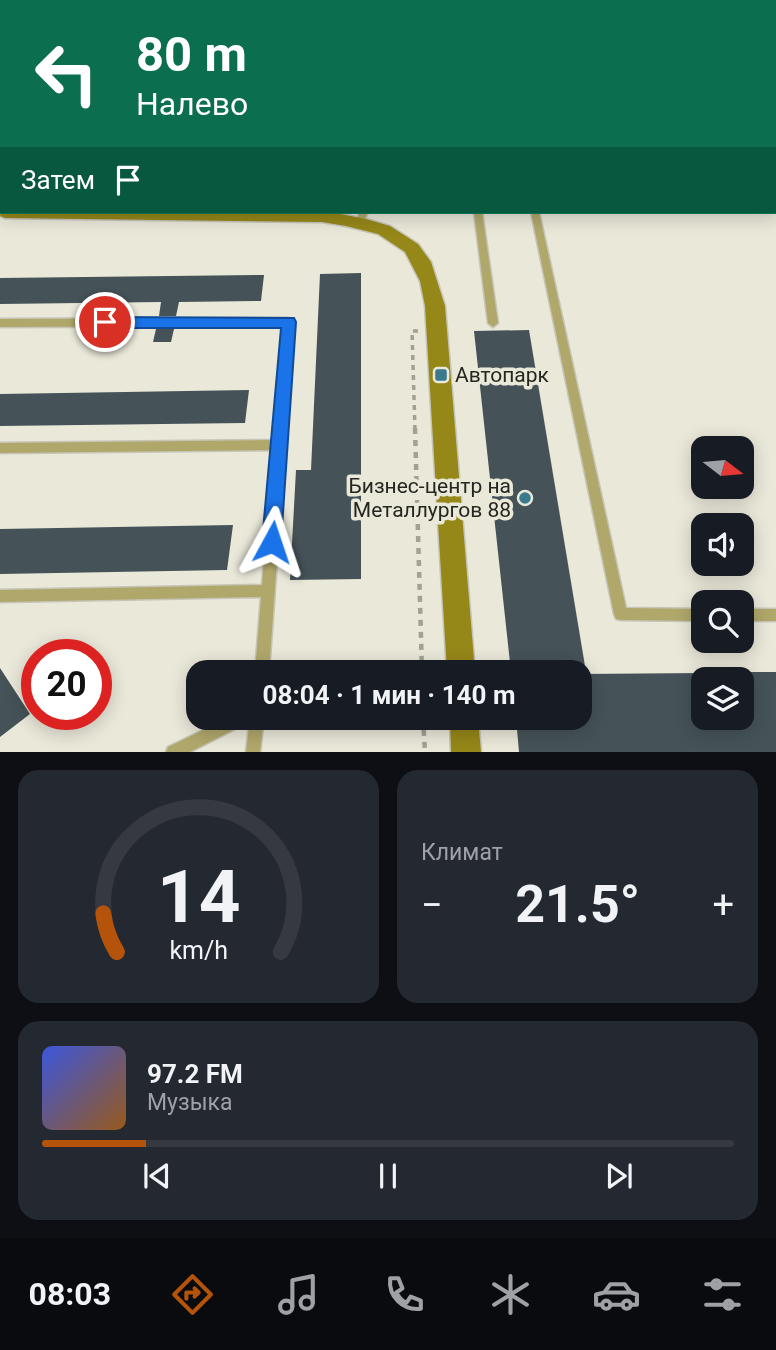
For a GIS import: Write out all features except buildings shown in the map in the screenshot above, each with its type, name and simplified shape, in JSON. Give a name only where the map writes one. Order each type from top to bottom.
[{"type":"main road","points":[[162,214],[362,217],[406,241],[425,264],[435,306],[460,660]]},
{"type":"main road","points":[[465,730],[466,751]]},
{"type":"lane","points":[[324,0],[337,0]]},
{"type":"lane","points":[[478,214],[493,323]]},
{"type":"lane","points":[[535,214],[621,614],[691,615]]},
{"type":"lane","points":[[0,323],[289,322],[263,660]]},
{"type":"lane","points":[[0,448],[279,445]]},
{"type":"lane","points":[[0,596],[268,591]]},
{"type":"lane","points":[[754,615],[776,615]]},
{"type":"lane","points":[[173,751],[217,730]]},
{"type":"lane","points":[[253,751],[256,730]]},
{"type":"path","points":[[412,331],[422,660]]},
{"type":"path","points":[[424,730],[425,751]]},
{"type":"place","name":"Автопарк","points":[[441,375]]},
{"type":"place","name":"Бизнес-центр на Металлургов 88","points":[[525,498]]},
{"type":"route","points":[[105,322],[289,322],[272,542]]}]
